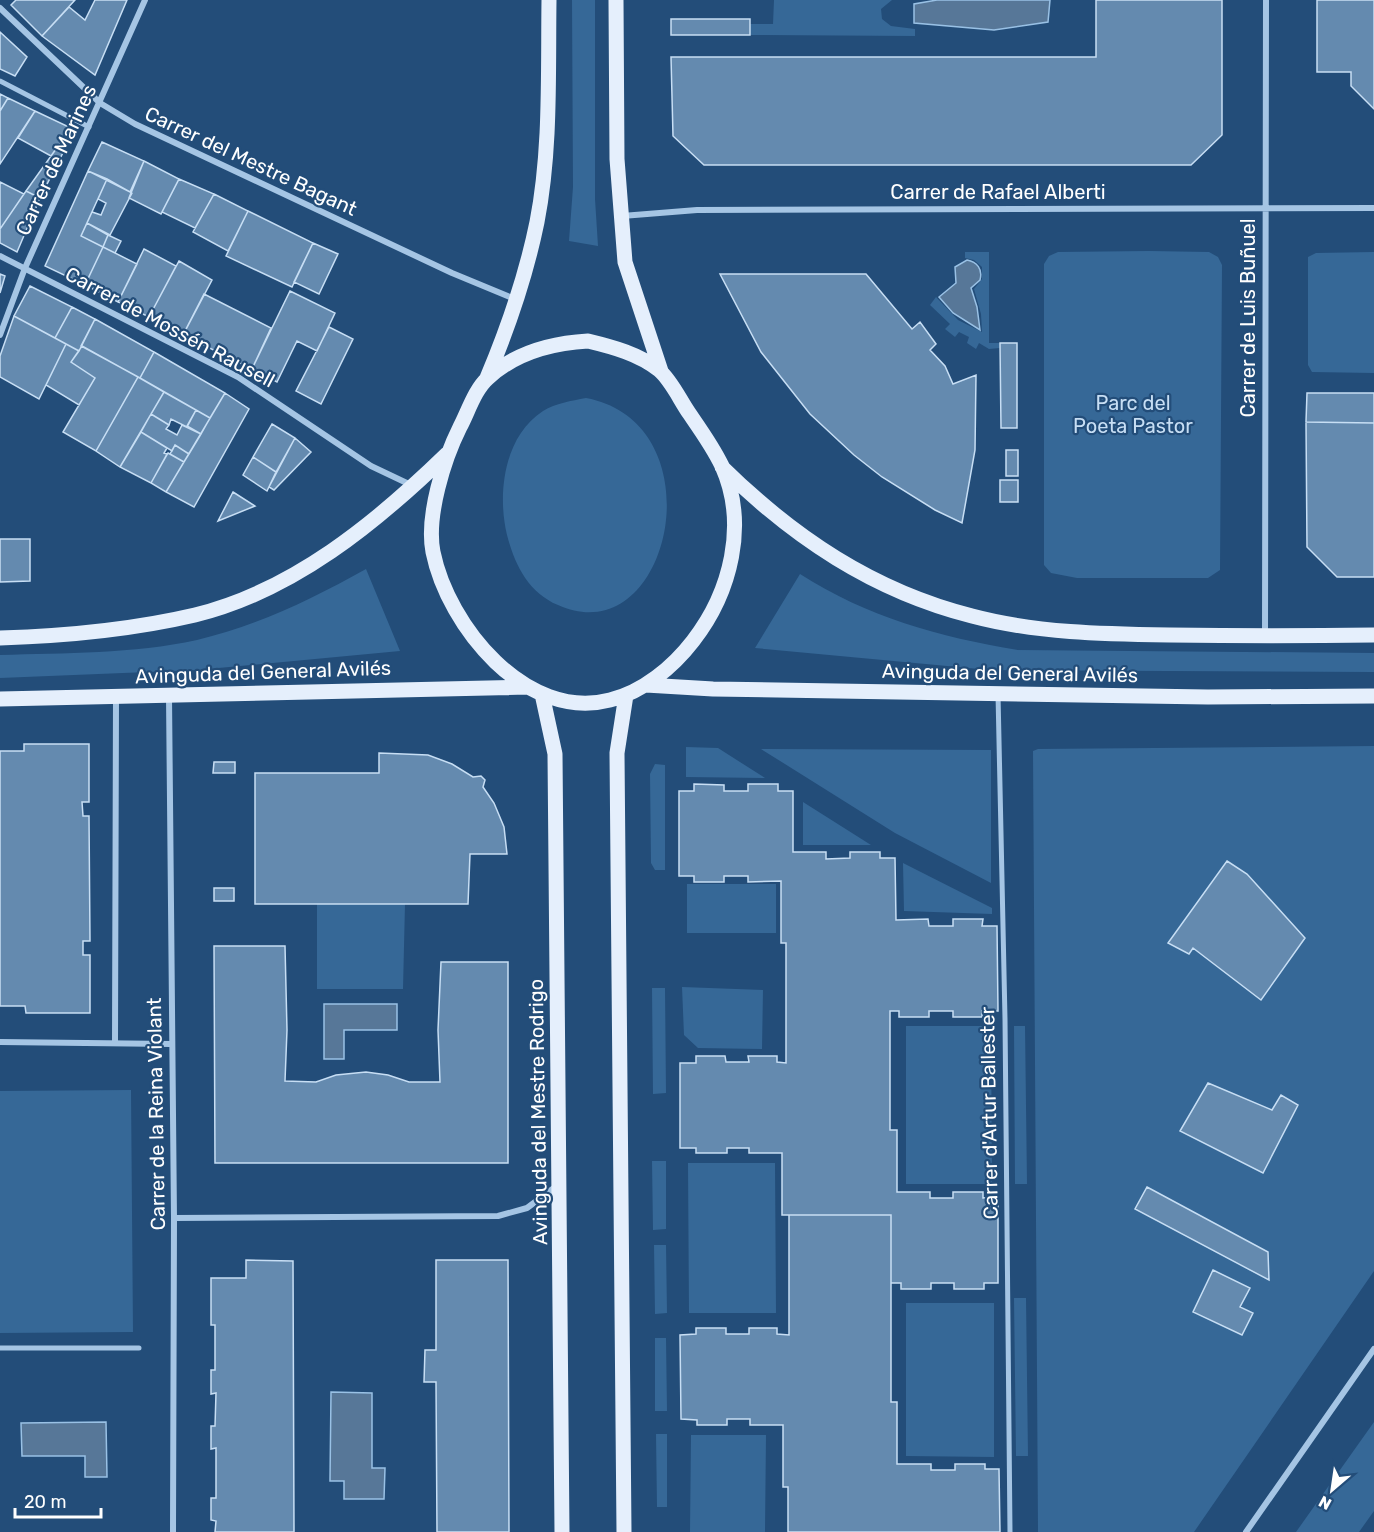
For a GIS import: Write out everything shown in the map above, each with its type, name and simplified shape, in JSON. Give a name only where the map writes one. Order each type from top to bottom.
[{"type":"main road","points":[[549,0],[547,120],[543,181],[532,245],[517,300],[486,378],[447,454],[437,493],[432,550],[451,603],[480,648],[502,669],[527,687],[542,694],[569,701],[592,702],[608,701],[646,685],[685,651],[703,628],[728,574],[735,540],[731,501],[722,466],[661,371],[627,270],[617,159],[615,0]]},
{"type":"main road","points":[[486,378],[521,356],[561,343],[588,340],[627,351],[661,371]]},
{"type":"main road","points":[[0,638],[98,632],[197,615],[254,594],[299,572],[351,538],[414,486],[447,454]]},
{"type":"main road","name":"Avinguda del General Avilés","points":[[722,466],[761,506],[809,542],[888,586],[970,616],[1016,626],[1066,631],[1265,636],[1374,635]]},
{"type":"main road","name":"Avinguda del General Avilés","points":[[646,685],[713,689],[998,694],[1374,696]]},
{"type":"main road","name":"Avinguda del General Avilés","points":[[0,699],[116,698],[412,687],[527,687]]},
{"type":"main road","name":"Avinguda del Mestre Rodrigo","points":[[542,694],[555,754],[561,1182],[562,1532]]},
{"type":"main road","points":[[624,1532],[617,753],[626,695]]},
{"type":"street","name":"Carrer de Marines","points":[[0,335],[25,268],[145,0]]},
{"type":"street","name":"Carrer de Luis Buñuel","points":[[1265,636],[1266,0]]},
{"type":"street","name":"Carrer del Mestre Bagant","points":[[0,8],[100,103],[135,124],[452,273],[517,300]]},
{"type":"street","points":[[0,81],[89,127]]},
{"type":"street","name":"Carrer de Rafael Alberti","points":[[621,216],[709,210],[1374,208]]},
{"type":"street","name":"Carrer de Mossén Rausell","points":[[0,256],[238,377],[371,466],[414,486]]},
{"type":"street","name":"Carrer d'Artur Ballester","points":[[998,694],[1005,1042],[1010,1532]]},
{"type":"street","name":"Carrer de la Reina Violant","points":[[169,696],[174,1218],[173,1532]]},
{"type":"street","name":"Carrer de la Reina Violant","points":[[115,1043],[116,698]]},
{"type":"street","points":[[0,1042],[171,1044]]},
{"type":"street","points":[[174,1218],[498,1216],[527,1208],[561,1182]]},
{"type":"street","points":[[0,1348],[139,1348]]},
{"type":"street","points":[[1246,1532],[1374,1349]]},
{"type":"green space","points":[[572,0],[595,0],[595,199],[598,246],[569,241],[573,187]]},
{"type":"green space","points":[[774,0],[892,0],[881,9],[882,19],[891,26],[915,29],[915,36],[750,35],[750,24],[773,24]]},
{"type":"green space","points":[[965,252],[989,252],[989,343],[1000,343],[1000,348],[989,349],[979,343],[976,349],[967,343],[969,337],[959,332],[955,337],[945,329],[950,324],[930,305],[936,297],[958,320],[982,332],[981,314],[974,289],[982,279],[982,267],[974,260],[965,258]]},
{"type":"green space","name":"Parc del Poeta Pastor","points":[[1058,252],[1209,252],[1218,257],[1222,265],[1220,570],[1208,578],[1077,578],[1051,573],[1044,565],[1044,264],[1049,256]]},
{"type":"green space","points":[[1374,252],[1374,373],[1312,372],[1308,365],[1308,257],[1316,253]]},
{"type":"green space","points":[[586,398],[628,416],[654,448],[666,488],[665,530],[652,569],[629,598],[597,612],[558,605],[538,593],[531,585],[519,567],[510,546],[503,502],[504,484],[512,450],[530,422],[553,406]]},
{"type":"green space","points":[[366,569],[400,651],[197,670],[0,678],[0,655],[124,650],[197,640],[284,611]]},
{"type":"green space","points":[[800,574],[825,589],[878,614],[932,632],[1018,650],[1374,653],[1374,672],[990,670],[755,648]]},
{"type":"green space","points":[[1374,746],[1374,1271],[1194,1532],[1038,1532],[1033,751],[1038,749]]},
{"type":"green space","points":[[686,747],[718,748],[765,778],[686,777]]},
{"type":"green space","points":[[761,749],[991,750],[991,883],[895,833]]},
{"type":"green space","points":[[655,764],[665,765],[665,870],[655,870],[651,863],[650,774]]},
{"type":"green space","points":[[803,802],[871,845],[803,845]]},
{"type":"green space","points":[[903,863],[992,908],[992,914],[904,911]]},
{"type":"green space","points":[[687,884],[776,884],[776,933],[687,933]]},
{"type":"green space","points":[[317,904],[405,904],[403,989],[317,989]]},
{"type":"green space","points":[[682,987],[763,990],[762,1049],[698,1048],[684,1035]]},
{"type":"green space","points":[[652,988],[665,988],[666,1093],[653,1094]]},
{"type":"green space","points":[[906,1026],[991,1026],[992,1184],[906,1184]]},
{"type":"green space","points":[[1014,1026],[1025,1026],[1027,1184],[1015,1184]]},
{"type":"green space","points":[[131,1090],[133,1332],[0,1333],[0,1091]]},
{"type":"green space","points":[[652,1161],[666,1161],[666,1229],[653,1230]]},
{"type":"green space","points":[[688,1163],[775,1163],[776,1313],[689,1313]]},
{"type":"green space","points":[[654,1245],[666,1245],[667,1313],[655,1314]]},
{"type":"green space","points":[[1014,1298],[1026,1298],[1028,1456],[1016,1456]]},
{"type":"green space","points":[[906,1303],[994,1303],[994,1457],[906,1456]]},
{"type":"green space","points":[[655,1338],[666,1338],[667,1411],[655,1411]]},
{"type":"green space","points":[[1374,1422],[1374,1511],[1359,1532],[1296,1532]]},
{"type":"green space","points":[[656,1434],[667,1434],[667,1507],[657,1507]]},
{"type":"green space","points":[[691,1435],[766,1435],[765,1532],[690,1532]]},
{"type":"shaded area","points":[[937,0],[1050,0],[1048,22],[994,30],[914,23],[914,4]]},
{"type":"shaded area","points":[[967,260],[974,262],[981,273],[980,280],[971,288],[977,307],[980,330],[953,313],[939,297],[956,283],[955,267]]},
{"type":"shaded area","points":[[324,1004],[397,1004],[397,1030],[344,1030],[344,1059],[324,1059]]},
{"type":"shaded area","points":[[331,1392],[372,1393],[372,1468],[385,1468],[384,1499],[344,1499],[344,1481],[330,1481]]},
{"type":"shaded area","points":[[106,1422],[107,1477],[85,1477],[85,1456],[22,1456],[21,1423]]},
{"type":"building","points":[[16,0],[75,0],[42,36],[11,5]]},
{"type":"building","points":[[95,0],[127,0],[95,75],[42,36],[69,7],[85,20]]},
{"type":"building","points":[[1096,0],[1222,0],[1222,135],[1191,165],[704,165],[673,136],[671,57],[1096,57]]},
{"type":"building","points":[[1317,0],[1374,0],[1374,109],[1351,86],[1351,72],[1317,72]]},
{"type":"building","points":[[671,19],[750,19],[750,35],[671,35]]},
{"type":"building","points":[[0,32],[27,57],[15,76],[0,69]]},
{"type":"building","points":[[0,94],[8,98],[0,111]]},
{"type":"building","points":[[8,98],[35,111],[0,164],[0,111]]},
{"type":"building","points":[[35,111],[71,128],[51,156],[18,138]]},
{"type":"building","points":[[71,128],[75,129],[40,198],[26,191]]},
{"type":"building","points":[[102,142],[144,161],[130,192],[88,171]]},
{"type":"building","points":[[144,161],[179,179],[161,214],[129,198]]},
{"type":"building","points":[[88,171],[107,179],[81,236],[103,247],[85,285],[45,266]]},
{"type":"building","points":[[107,179],[132,193],[110,235],[87,223],[92,212],[101,215],[106,203],[98,199]]},
{"type":"building","points":[[179,179],[214,194],[195,228],[162,212]]},
{"type":"building","points":[[0,182],[24,194],[0,229]]},
{"type":"building","points":[[26,191],[40,198],[17,252],[0,243],[0,229]]},
{"type":"building","points":[[214,194],[248,211],[228,251],[193,232]]},
{"type":"building","points":[[248,211],[313,243],[292,287],[226,256]]},
{"type":"building","points":[[87,223],[108,235],[103,247],[81,236]]},
{"type":"building","points":[[108,235],[121,241],[115,253],[103,247]]},
{"type":"building","points":[[313,243],[338,254],[319,294],[294,282]]},
{"type":"building","points":[[103,247],[137,264],[118,302],[85,285]]},
{"type":"building","points":[[144,249],[176,266],[149,317],[118,302]]},
{"type":"building","points":[[179,261],[212,280],[183,335],[149,317]]},
{"type":"building","points":[[0,274],[5,276],[0,293]]},
{"type":"building","points":[[720,274],[866,274],[912,329],[920,322],[936,344],[930,350],[945,366],[953,384],[976,375],[975,450],[962,523],[935,510],[882,477],[854,455],[810,414],[761,352]]},
{"type":"building","points":[[30,286],[72,307],[55,338],[14,316]]},
{"type":"building","points":[[290,291],[335,313],[317,351],[297,341],[277,382],[252,369]]},
{"type":"building","points":[[204,294],[271,328],[252,369],[183,335]]},
{"type":"building","points":[[72,307],[95,319],[79,351],[55,338]]},
{"type":"building","points":[[14,316],[66,344],[39,399],[0,377],[0,356]]},
{"type":"building","points":[[95,319],[154,352],[140,378],[81,346]]},
{"type":"building","points":[[329,327],[353,339],[321,404],[296,391]]},
{"type":"building","points":[[1000,343],[1017,343],[1017,428],[1001,428]]},
{"type":"building","points":[[66,344],[79,351],[71,362],[95,378],[79,405],[46,385]]},
{"type":"building","points":[[82,346],[138,377],[96,451],[63,432],[95,378],[71,362]]},
{"type":"building","points":[[154,352],[225,393],[210,418],[140,378]]},
{"type":"building","points":[[138,377],[164,392],[120,467],[96,451]]},
{"type":"building","points":[[164,392],[196,410],[187,427],[171,419],[169,425],[151,414]]},
{"type":"building","points":[[225,393],[249,409],[194,507],[166,492]]},
{"type":"building","points":[[1307,393],[1374,393],[1374,423],[1306,422]]},
{"type":"building","points":[[196,410],[210,418],[201,434],[187,426]]},
{"type":"building","points":[[151,414],[169,425],[166,429],[177,435],[182,425],[201,434],[189,454],[175,445],[172,451],[141,432]]},
{"type":"building","points":[[1306,422],[1374,423],[1374,577],[1337,577],[1307,547]]},
{"type":"building","points":[[272,424],[295,438],[276,472],[253,457]]},
{"type":"building","points":[[141,432],[167,448],[164,453],[167,454],[151,483],[120,467]]},
{"type":"building","points":[[295,438],[311,452],[274,490],[269,487]]},
{"type":"building","points":[[175,445],[189,454],[184,462],[170,454]]},
{"type":"building","points":[[1006,450],[1018,450],[1018,476],[1006,476]]},
{"type":"building","points":[[168,453],[184,462],[166,492],[151,483]]},
{"type":"building","points":[[253,457],[276,472],[267,491],[243,475]]},
{"type":"building","points":[[1000,480],[1018,480],[1018,502],[1000,502]]},
{"type":"building","points":[[233,492],[255,506],[218,521]]},
{"type":"building","points":[[0,539],[30,539],[30,581],[0,582]]},
{"type":"building","points":[[24,744],[89,744],[89,802],[82,802],[83,816],[89,816],[90,941],[83,941],[83,955],[90,955],[90,1013],[26,1013],[25,1006],[0,1006],[0,751],[24,751]]},
{"type":"building","points":[[379,753],[428,755],[452,764],[473,777],[481,776],[485,780],[483,787],[494,803],[504,827],[507,854],[470,854],[468,904],[255,904],[255,773],[379,773]]},
{"type":"building","points":[[214,762],[235,762],[235,773],[213,773]]},
{"type":"building","points":[[694,784],[724,785],[724,791],[748,791],[748,784],[778,784],[778,791],[793,791],[793,852],[826,852],[826,859],[850,858],[850,852],[880,852],[880,858],[895,858],[896,920],[928,919],[929,926],[953,926],[953,919],[983,919],[982,926],[997,926],[998,1011],[982,1011],[982,1017],[953,1017],[953,1011],[929,1011],[929,1017],[899,1017],[899,1011],[890,1011],[890,1130],[897,1130],[897,1192],[930,1192],[930,1198],[953,1198],[953,1192],[983,1192],[983,1198],[998,1197],[998,1283],[984,1283],[984,1289],[954,1289],[954,1283],[931,1283],[931,1289],[901,1289],[901,1283],[891,1283],[891,1215],[782,1215],[782,1153],[749,1153],[749,1148],[727,1148],[727,1153],[696,1153],[696,1148],[680,1148],[680,1063],[696,1063],[696,1056],[725,1056],[726,1062],[749,1062],[748,1056],[777,1056],[777,1062],[786,1063],[786,943],[781,943],[781,881],[748,882],[748,876],[724,876],[724,882],[694,882],[694,876],[679,876],[679,791],[694,791]]},
{"type":"building","points":[[1227,861],[1247,874],[1305,938],[1261,1000],[1193,948],[1189,954],[1168,943]]},
{"type":"building","points":[[214,888],[234,888],[234,901],[214,901]]},
{"type":"building","points":[[214,946],[285,946],[287,1030],[285,1081],[316,1082],[336,1075],[366,1072],[388,1075],[409,1082],[440,1082],[438,1030],[441,962],[508,962],[508,1163],[215,1163]]},
{"type":"building","points":[[1208,1083],[1272,1110],[1281,1095],[1298,1105],[1263,1173],[1180,1131]]},
{"type":"building","points":[[1147,1187],[1268,1252],[1269,1280],[1135,1209]]},
{"type":"building","points":[[789,1215],[891,1215],[891,1402],[897,1402],[897,1464],[931,1464],[931,1470],[955,1470],[955,1464],[985,1464],[985,1469],[999,1469],[1000,1532],[788,1532],[788,1487],[783,1487],[783,1425],[750,1425],[750,1419],[727,1419],[727,1425],[697,1425],[697,1420],[681,1419],[680,1335],[696,1334],[696,1328],[726,1328],[726,1334],[749,1334],[749,1328],[777,1328],[777,1334],[789,1335]]},
{"type":"building","points":[[246,1260],[293,1261],[294,1532],[215,1532],[216,1521],[211,1520],[211,1498],[216,1498],[216,1448],[211,1449],[211,1426],[215,1426],[216,1393],[211,1394],[211,1370],[215,1370],[215,1325],[211,1325],[211,1278],[246,1278]]},
{"type":"building","points":[[436,1260],[508,1260],[509,1532],[437,1532],[436,1382],[424,1382],[425,1350],[436,1350]]},
{"type":"building","points":[[1213,1270],[1250,1288],[1240,1307],[1253,1313],[1242,1335],[1193,1312]]}]
